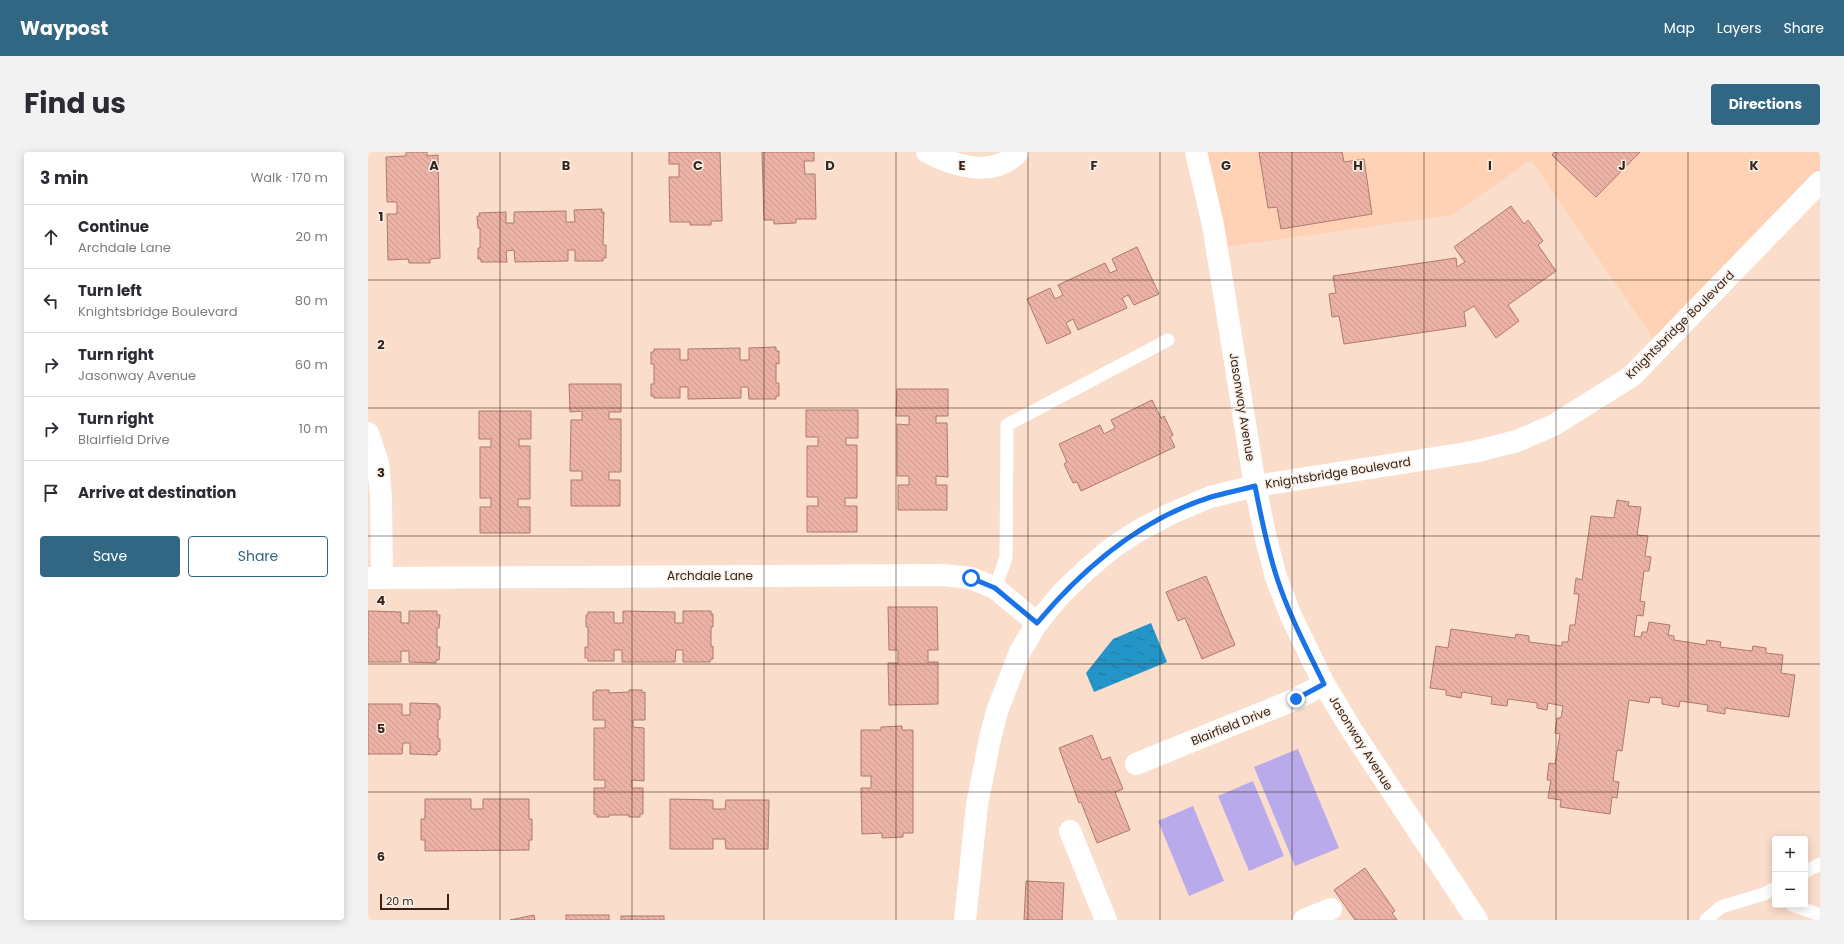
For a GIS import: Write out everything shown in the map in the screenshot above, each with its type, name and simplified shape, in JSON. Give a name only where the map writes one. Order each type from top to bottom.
[{"type":"street","points":[[927,152],[954,165],[968,168],[984,168],[999,164],[1013,158],[1018,152]]},
{"type":"street","name":"Jasonway Avenue","points":[[1196,152],[1213,225],[1255,486],[1276,577],[1291,616],[1324,684],[1351,729],[1477,920]]},
{"type":"street","name":"Knightsbridge Boulevard","points":[[965,920],[977,805],[989,742],[1008,682],[1020,652],[1037,623],[1061,594],[1086,570],[1112,548],[1138,531],[1170,514],[1210,498],[1255,486],[1473,452],[1517,441],[1554,425],[1632,376],[1820,182]]},
{"type":"street","points":[[368,433],[378,463],[381,498],[375,578]]},
{"type":"street","name":"Archdale Lane","points":[[375,578],[930,574],[971,578],[995,588],[1037,623]]},
{"type":"street","name":"Blairfield Drive","points":[[1136,764],[1296,699],[1324,684]]},
{"type":"street","points":[[1070,831],[1106,920]]},
{"type":"street","points":[[1304,920],[1331,909]]},
{"type":"lane","points":[[995,588],[1006,558],[1006,425],[1168,340]]},
{"type":"lane","points":[[1808,870],[1820,864]]},
{"type":"lane","points":[[1706,920],[1721,907],[1771,894]]},
{"type":"lane","points":[[1800,908],[1820,915]]},
{"type":"shaded area","points":[[1197,152],[1820,152],[1820,186],[1661,350],[1531,160],[1452,215],[1218,248]]},
{"type":"shaded area","points":[[1298,749],[1339,848],[1295,866],[1254,767]]},
{"type":"shaded area","points":[[1253,781],[1284,856],[1249,871],[1218,796]]},
{"type":"shaded area","points":[[1193,806],[1224,881],[1189,896],[1158,821]]},
{"type":"water","points":[[1151,623],[1167,662],[1094,692],[1086,673],[1113,639]]},
{"type":"building","points":[[406,152],[427,152],[427,156],[438,155],[440,258],[430,259],[430,263],[409,263],[408,259],[388,260],[387,214],[397,214],[397,202],[387,202],[386,157],[406,156]]},
{"type":"building","points":[[669,152],[720,152],[722,221],[711,221],[711,225],[690,225],[690,222],[670,222],[669,177],[679,177],[679,164],[669,164]]},
{"type":"building","points":[[762,152],[814,152],[814,161],[804,161],[805,174],[815,174],[816,219],[796,219],[796,223],[774,224],[774,220],[764,220]]},
{"type":"building","points":[[1259,152],[1342,152],[1344,162],[1364,159],[1372,214],[1281,229],[1277,207],[1268,208]]},
{"type":"building","points":[[1554,152],[1640,152],[1596,197],[1552,155]]},
{"type":"building","points":[[1511,206],[1524,224],[1528,220],[1543,241],[1538,245],[1556,271],[1508,305],[1519,321],[1496,338],[1474,306],[1464,312],[1466,326],[1344,344],[1339,316],[1332,317],[1329,294],[1336,293],[1333,276],[1456,258],[1457,267],[1465,262],[1454,247]]},
{"type":"building","points":[[602,209],[602,213],[604,212],[603,245],[606,245],[606,258],[603,258],[603,261],[575,261],[575,250],[568,250],[568,261],[515,262],[514,250],[506,251],[507,262],[481,262],[481,259],[478,259],[478,248],[480,248],[480,228],[478,228],[477,216],[480,216],[479,213],[506,212],[506,223],[514,223],[514,212],[566,211],[566,222],[575,222],[574,210]]},
{"type":"building","points":[[1137,247],[1159,294],[1134,305],[1128,295],[1122,298],[1127,308],[1078,330],[1073,319],[1066,323],[1071,333],[1047,344],[1027,299],[1050,288],[1055,299],[1063,295],[1058,285],[1105,263],[1110,273],[1117,270],[1112,259]]},
{"type":"building","points":[[776,347],[776,351],[779,351],[779,364],[776,363],[776,383],[779,383],[779,396],[776,396],[776,399],[749,399],[748,387],[741,387],[741,398],[688,399],[688,387],[680,387],[680,398],[654,398],[654,396],[651,396],[651,384],[654,384],[654,364],[651,364],[651,352],[654,352],[654,349],[680,349],[680,360],[688,360],[688,349],[740,348],[740,360],[749,360],[749,348]]},
{"type":"building","points":[[569,384],[621,384],[621,412],[609,412],[609,419],[621,419],[621,472],[609,472],[609,480],[620,480],[620,506],[571,506],[571,480],[582,480],[582,471],[570,471],[571,420],[582,420],[582,411],[570,412]]},
{"type":"building","points":[[897,389],[948,389],[948,416],[936,416],[936,423],[947,423],[948,477],[936,476],[936,485],[947,485],[947,510],[898,510],[898,485],[909,485],[909,476],[897,476],[897,424],[909,425],[909,416],[896,416]]},
{"type":"building","points":[[1152,400],[1161,418],[1164,416],[1173,435],[1170,437],[1175,447],[1081,491],[1077,482],[1073,483],[1064,464],[1067,462],[1059,444],[1100,425],[1104,434],[1115,428],[1111,420]]},
{"type":"building","points":[[806,410],[858,410],[858,438],[846,438],[846,445],[857,445],[857,498],[845,498],[845,506],[857,506],[857,532],[807,532],[807,506],[818,506],[818,497],[807,497],[807,446],[818,446],[818,437],[806,437]]},
{"type":"building","points":[[479,411],[531,411],[531,439],[519,439],[519,446],[530,446],[530,499],[518,499],[518,507],[530,507],[530,533],[480,533],[480,507],[491,507],[491,498],[480,498],[480,447],[491,447],[491,439],[479,439]]},
{"type":"building","points":[[1617,500],[1629,502],[1628,506],[1641,507],[1637,535],[1648,536],[1645,556],[1651,557],[1649,571],[1644,571],[1640,601],[1645,602],[1643,616],[1637,615],[1634,636],[1641,637],[1642,632],[1647,632],[1649,622],[1670,625],[1668,635],[1674,636],[1674,640],[1706,645],[1707,640],[1721,642],[1720,647],[1752,651],[1753,646],[1766,648],[1766,653],[1783,655],[1781,673],[1795,675],[1789,717],[1725,708],[1725,714],[1707,711],[1708,705],[1680,701],[1679,707],[1662,704],[1662,698],[1650,697],[1649,703],[1629,700],[1622,751],[1617,750],[1613,781],[1619,782],[1617,798],[1612,797],[1610,814],[1560,807],[1561,800],[1548,798],[1551,780],[1547,780],[1549,763],[1555,764],[1560,734],[1555,733],[1557,718],[1561,718],[1563,706],[1548,703],[1547,710],[1537,708],[1537,703],[1508,699],[1507,706],[1491,704],[1492,697],[1462,692],[1461,698],[1446,695],[1446,690],[1430,688],[1436,646],[1448,648],[1451,629],[1515,638],[1516,634],[1529,636],[1529,642],[1562,646],[1562,642],[1568,642],[1570,625],[1575,625],[1579,594],[1574,594],[1576,578],[1582,580],[1591,516],[1614,518]]},
{"type":"building","points":[[1206,576],[1235,645],[1202,659],[1185,618],[1178,621],[1166,592]]},
{"type":"building","points":[[888,607],[937,607],[938,650],[928,650],[928,662],[938,662],[938,704],[889,705],[888,663],[898,663],[898,650],[889,650]]},
{"type":"building","points":[[368,611],[401,612],[401,623],[409,623],[409,611],[437,611],[437,615],[440,615],[439,628],[437,628],[437,647],[440,647],[439,660],[436,660],[436,663],[409,662],[409,651],[401,651],[401,662],[368,662]]},
{"type":"building","points":[[623,611],[675,612],[675,623],[683,623],[683,611],[711,611],[711,614],[713,614],[713,627],[711,627],[711,647],[713,646],[713,659],[711,659],[710,662],[683,662],[683,650],[676,650],[675,662],[622,662],[622,650],[614,650],[614,661],[588,661],[588,658],[585,658],[585,647],[588,647],[588,627],[586,627],[586,615],[588,615],[588,612],[614,612],[614,623],[623,623]]},
{"type":"building","points":[[596,690],[609,690],[609,693],[629,692],[629,690],[642,690],[642,693],[645,692],[645,720],[633,720],[633,727],[644,728],[644,781],[632,780],[632,788],[643,788],[643,814],[640,814],[640,817],[629,817],[629,815],[609,815],[609,817],[597,817],[597,815],[594,814],[594,788],[605,788],[605,780],[594,780],[594,728],[605,728],[605,720],[593,720],[593,692],[596,692]]},
{"type":"building","points":[[410,703],[438,704],[438,707],[440,706],[438,739],[440,739],[440,751],[437,752],[437,755],[410,754],[410,743],[403,743],[402,754],[368,754],[368,704],[402,704],[402,715],[410,715]]},
{"type":"building","points":[[902,726],[902,730],[913,730],[913,833],[903,833],[903,837],[882,838],[882,833],[862,834],[861,788],[871,788],[871,776],[861,776],[861,730],[881,730],[881,727]]},
{"type":"building","points":[[1092,735],[1102,760],[1110,757],[1123,789],[1115,792],[1130,830],[1097,843],[1081,802],[1079,803],[1059,748]]},
{"type":"building","points":[[425,799],[471,799],[471,809],[483,809],[483,799],[529,799],[529,819],[532,819],[532,840],[529,840],[529,850],[425,851],[425,840],[421,840],[421,819],[425,819]]},
{"type":"building","points":[[670,799],[713,800],[713,809],[725,809],[726,800],[769,800],[768,849],[726,849],[725,839],[713,839],[713,849],[670,849]]},
{"type":"building","points":[[1365,868],[1395,911],[1392,913],[1397,920],[1355,920],[1334,890]]},
{"type":"building","points":[[1026,881],[1064,883],[1062,920],[1024,920]]},
{"type":"building","points":[[534,915],[535,920],[510,920]]},
{"type":"building","points":[[566,915],[609,915],[609,920],[566,920]]},
{"type":"building","points":[[621,916],[664,916],[664,920],[621,920]]},
{"type":"route","points":[[971,578],[995,588],[1037,623],[1061,594],[1086,570],[1112,548],[1138,531],[1170,514],[1210,498],[1255,486],[1276,577],[1291,616],[1324,684],[1296,699]]}]
